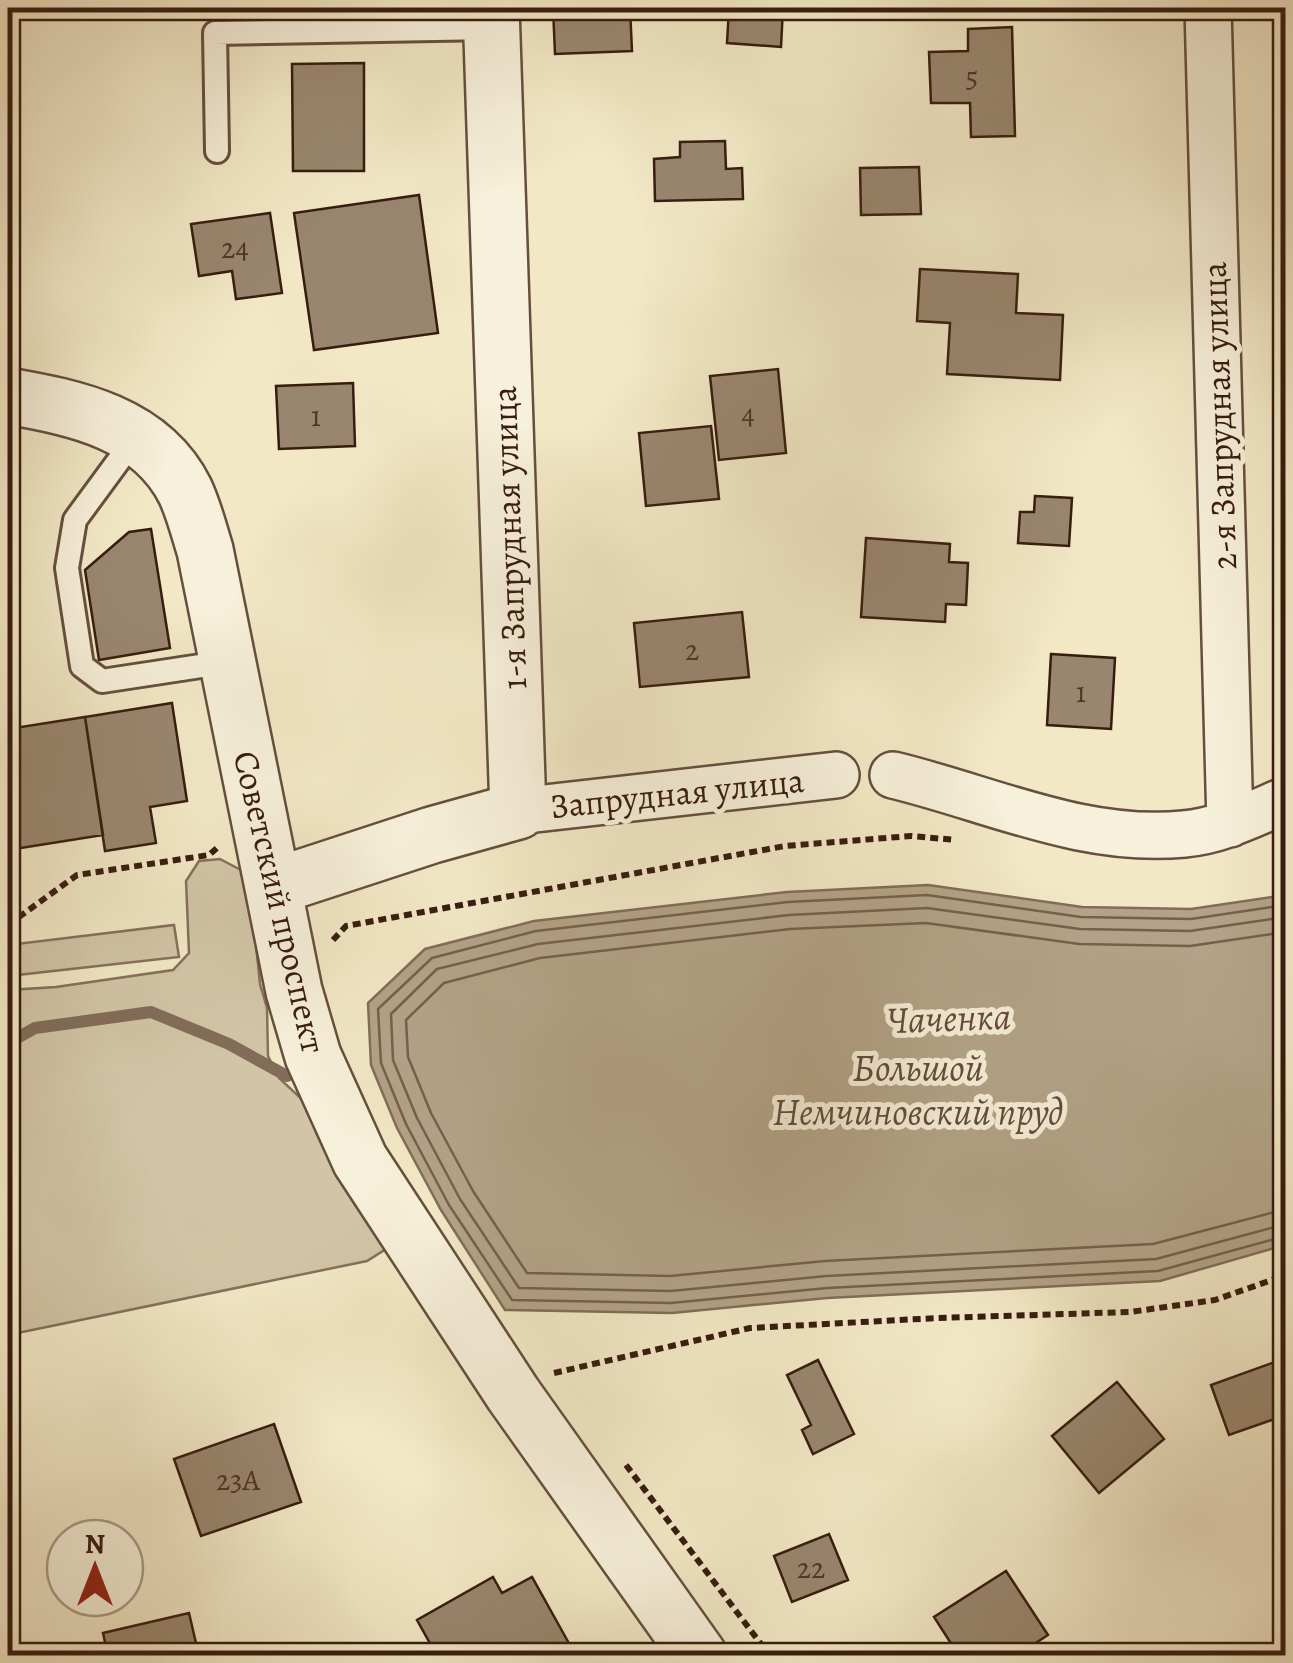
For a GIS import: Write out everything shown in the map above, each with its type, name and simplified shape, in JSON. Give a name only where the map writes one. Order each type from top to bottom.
[{"type":"street","name":"2-я Запрудная улица","points":[[1208,8],[1230,824]]},
{"type":"street","name":"1-я Запрудная улица","points":[[491,18],[518,811]]},
{"type":"street","name":"Советский проспект","points":[[8,396],[73,408],[126,430],[163,457],[185,492],[205,550],[294,991],[313,1056],[334,1105],[360,1160],[537,1374],[698,1656]]},
{"type":"street","points":[[893,774],[1063,825],[1128,835],[1186,834],[1230,824],[1286,800]]},
{"type":"street","name":"Запрудная улица","points":[[518,811],[836,775]]},
{"type":"street","points":[[273,887],[518,811]]},
{"type":"lane","points":[[217,151],[215,32],[491,18]]},
{"type":"lane","points":[[136,437],[75,520],[68,568],[82,666],[102,680],[227,662]]},
{"type":"path","points":[[332,941],[346,926],[785,846],[911,836],[964,841]]},
{"type":"path","points":[[8,925],[76,875],[210,855],[222,844]]},
{"type":"path","points":[[537,1374],[750,1328],[1130,1312],[1215,1300],[1286,1275]]},
{"type":"path","points":[[537,1374],[568,1388]]},
{"type":"path","points":[[616,1451],[770,1656]]},
{"type":"shaded area","points":[[220,859],[241,870],[253,915],[260,984],[267,1008],[268,1056],[279,1078],[321,1117],[386,1249],[367,1261],[8,1335],[8,990],[173,970],[189,953],[186,881],[199,861]]},
{"type":"shaded area","points":[[174,925],[179,957],[8,976],[8,945]]},
{"type":"water","name":"Большой Немчиновский пруд","points":[[928,885],[1082,907],[1191,909],[1285,895],[1285,1245],[1160,1281],[827,1298],[672,1313],[505,1310],[441,1210],[397,1128],[371,1065],[368,1003],[425,949],[534,921],[787,892]]},
{"type":"building","points":[[233,8],[413,8],[413,13],[234,16]]},
{"type":"building","points":[[553,8],[630,8],[632,51],[555,54]]},
{"type":"building","points":[[729,8],[783,8],[781,47],[727,43]]},
{"type":"building","points":[[1012,27],[1015,136],[971,137],[970,103],[931,103],[929,52],[968,51],[968,29]]},
{"type":"building","points":[[364,63],[364,171],[293,171],[292,64]]},
{"type":"building","points":[[725,141],[726,169],[742,168],[743,199],[655,201],[654,159],[680,157],[680,142]]},
{"type":"building","points":[[919,167],[921,214],[861,215],[860,168]]},
{"type":"building","points":[[419,195],[438,333],[314,350],[294,213]]},
{"type":"building","points":[[270,213],[282,293],[236,299],[232,271],[199,276],[191,224]]},
{"type":"building","points":[[920,269],[1018,274],[1016,313],[1063,315],[1060,380],[947,374],[950,323],[917,321]]},
{"type":"building","points":[[778,369],[786,453],[719,460],[710,376]]},
{"type":"building","points":[[353,383],[355,446],[279,449],[276,386]]},
{"type":"building","points":[[711,426],[719,499],[646,506],[639,433]]},
{"type":"building","points":[[1035,496],[1072,498],[1069,546],[1018,543],[1020,512],[1034,512]]},
{"type":"building","points":[[151,529],[170,648],[99,660],[85,570],[129,532]]},
{"type":"building","points":[[866,538],[950,544],[949,562],[968,563],[966,605],[946,604],[945,622],[861,617]]},
{"type":"building","points":[[742,612],[749,677],[640,687],[634,623]]},
{"type":"building","points":[[1051,654],[1115,658],[1111,729],[1047,725]]},
{"type":"building","points":[[172,703],[187,801],[150,807],[156,843],[105,851],[85,717]]},
{"type":"building","points":[[85,717],[103,835],[8,850],[8,729]]},
{"type":"building","points":[[1286,1358],[1286,1415],[1229,1435],[1211,1385]]},
{"type":"building","points":[[818,1360],[854,1434],[813,1454],[802,1430],[811,1425],[787,1375]]},
{"type":"building","points":[[1117,1382],[1164,1439],[1099,1493],[1052,1436]]},
{"type":"building","points":[[274,1424],[301,1502],[201,1536],[174,1459]]},
{"type":"building","points":[[829,1534],[848,1580],[792,1602],[774,1556]]},
{"type":"building","points":[[1006,1571],[1048,1635],[1016,1656],[959,1656],[934,1617]]},
{"type":"building","points":[[493,1577],[502,1593],[532,1577],[576,1656],[437,1656],[417,1620]]},
{"type":"building","points":[[189,1613],[199,1656],[108,1656],[103,1633]]},
{"type":"waterway","name":"Чаченка","points":[[8,1043],[35,1028],[151,1012],[229,1044],[287,1076]]}]
